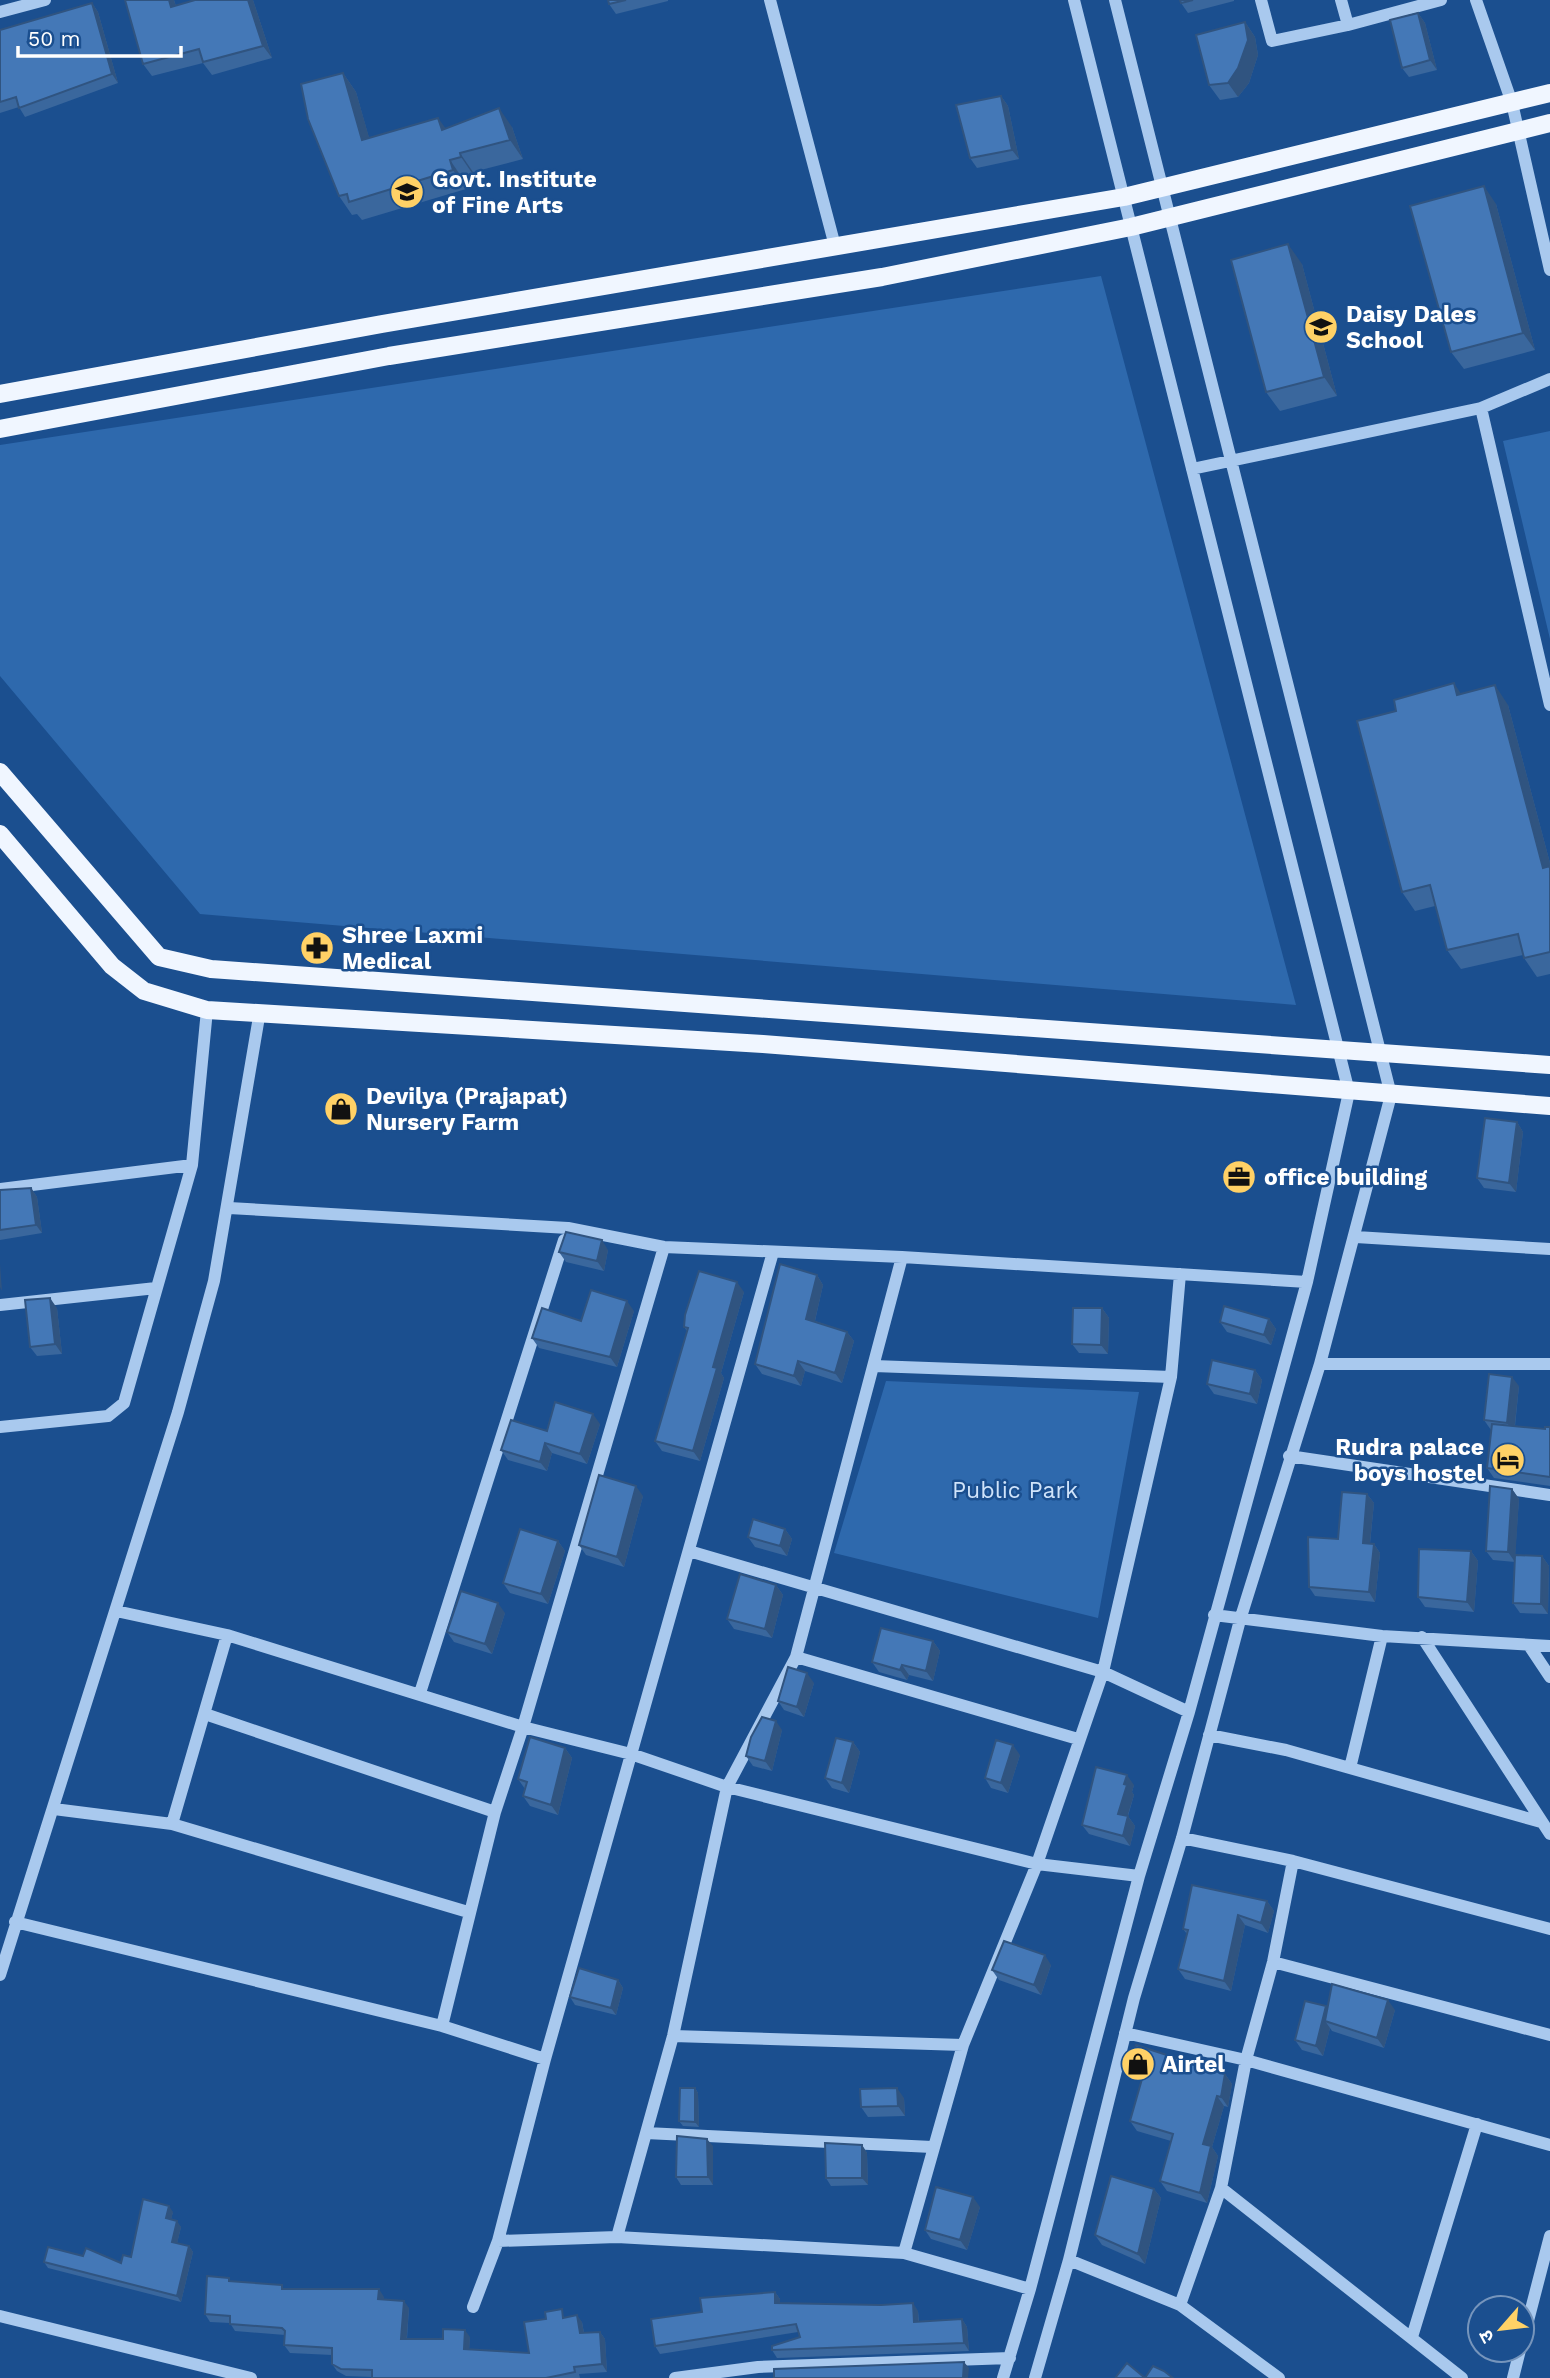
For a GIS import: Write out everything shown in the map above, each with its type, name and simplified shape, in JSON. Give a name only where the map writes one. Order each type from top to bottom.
[{"type":"main road","points":[[0,394],[1124,197],[1550,93]]},
{"type":"main road","points":[[0,429],[389,356],[882,277],[1131,227],[1550,123]]},
{"type":"main road","points":[[0,772],[159,957],[211,969],[1550,1065]]},
{"type":"main road","points":[[0,834],[112,966],[144,991],[207,1010],[260,1011],[763,1044],[1550,1106]]},
{"type":"street","points":[[0,12],[45,0]]},
{"type":"street","points":[[770,0],[835,246]]},
{"type":"street","points":[[1003,2378],[1030,2289],[1139,1876],[1189,1712],[1307,1282],[1349,1092],[1074,0]]},
{"type":"street","points":[[1035,2378],[1069,2260],[1125,2034],[1182,1838],[1240,1620],[1320,1364],[1356,1237],[1391,1095],[1115,0]]},
{"type":"street","points":[[1261,0],[1272,41],[1348,25],[1441,0]]},
{"type":"street","points":[[1341,0],[1348,25]]},
{"type":"street","points":[[1476,0],[1512,103],[1550,270]]},
{"type":"street","points":[[1192,469],[1481,408],[1550,380]]},
{"type":"street","points":[[1481,408],[1550,705]]},
{"type":"street","points":[[0,1427],[99,1418],[116,1410],[127,1395],[192,1165],[207,1010]]},
{"type":"street","points":[[0,1975],[178,1412],[214,1281],[229,1208],[260,1011]]},
{"type":"street","points":[[0,1189],[192,1165]]},
{"type":"street","points":[[229,1208],[568,1228],[664,1247],[902,1257],[1307,1282]]},
{"type":"street","points":[[420,1693],[568,1228]]},
{"type":"street","points":[[1356,1237],[1550,1249]]},
{"type":"street","points":[[442,2026],[468,1912],[495,1812],[523,1727],[664,1247]]},
{"type":"street","points":[[473,2307],[498,2241],[545,2059],[773,1252]]},
{"type":"street","points":[[618,2237],[673,2036],[727,1787],[796,1657],[902,1257]]},
{"type":"street","points":[[904,2253],[963,2045],[1037,1864],[1077,1739],[1103,1672],[1171,1377],[1180,1274]]},
{"type":"street","points":[[0,1306],[156,1288]]},
{"type":"street","points":[[1320,1364],[1550,1364]]},
{"type":"street","points":[[874,1366],[1171,1377]]},
{"type":"street","points":[[1289,1457],[1550,1495]]},
{"type":"street","points":[[690,1551],[1103,1672],[1189,1712]]},
{"type":"street","points":[[116,1611],[227,1635],[523,1727],[631,1754],[727,1787],[1037,1864],[1139,1876]]},
{"type":"street","points":[[1214,1615],[1382,1636],[1530,1647],[1550,1646]]},
{"type":"street","points":[[172,1824],[227,1635]]},
{"type":"street","points":[[1350,1768],[1382,1636]]},
{"type":"street","points":[[1422,1637],[1550,1834]]},
{"type":"street","points":[[1530,1647],[1550,1677]]},
{"type":"street","points":[[796,1657],[1077,1739]]},
{"type":"street","points":[[205,1714],[495,1812]]},
{"type":"street","points":[[1209,1735],[1350,1768],[1541,1822]]},
{"type":"street","points":[[54,1809],[172,1824],[468,1912]]},
{"type":"street","points":[[1182,1838],[1293,1861],[1550,1929]]},
{"type":"street","points":[[1180,2305],[1221,2188],[1246,2060],[1273,1962],[1293,1861]]},
{"type":"street","points":[[15,1922],[442,2026],[545,2059]]},
{"type":"street","points":[[1273,1962],[1550,2035]]},
{"type":"street","points":[[1125,2034],[1246,2060],[1550,2145]]},
{"type":"street","points":[[673,2036],[963,2045]]},
{"type":"street","points":[[1412,2337],[1477,2124]]},
{"type":"street","points":[[646,2133],[932,2147]]},
{"type":"street","points":[[1221,2188],[1462,2378]]},
{"type":"street","points":[[1535,2294],[1550,2236]]},
{"type":"street","points":[[498,2241],[618,2237],[904,2253],[1030,2289]]},
{"type":"street","points":[[1069,2260],[1180,2305],[1279,2378]]},
{"type":"street","points":[[0,2316],[216,2373],[251,2378]]},
{"type":"street","points":[[675,2378],[758,2367],[1010,2358]]},
{"type":"green space","points":[[1101,276],[1296,1005],[200,914],[0,676],[0,445]]},
{"type":"green space","points":[[1550,431],[1550,639],[1503,441]]},
{"type":"green space","name":"Public Park","points":[[886,1381],[1139,1392],[1098,1618],[834,1553]]},
{"type":"building","points":[[125,0],[169,0],[171,7],[195,0],[248,0],[263,46],[203,62],[199,49],[143,64]]},
{"type":"building","points":[[608,0],[626,0],[609,4]]},
{"type":"building","points":[[92,3],[112,74],[19,108],[16,97],[0,102],[0,30]]},
{"type":"building","points":[[1418,13],[1430,60],[1402,68],[1390,20]]},
{"type":"building","points":[[1245,22],[1248,40],[1238,68],[1228,83],[1209,85],[1196,35]]},
{"type":"building","points":[[343,73],[362,140],[438,118],[442,130],[499,108],[510,140],[460,153],[461,157],[450,160],[453,170],[349,202],[347,194],[339,196],[308,119],[301,84]]},
{"type":"building","points":[[1001,96],[1012,150],[970,158],[956,105]]},
{"type":"building","points":[[1484,186],[1523,333],[1451,352],[1410,206]]},
{"type":"building","points":[[1288,244],[1324,377],[1266,392],[1231,260]]},
{"type":"building","points":[[1454,683],[1457,695],[1495,685],[1543,868],[1550,866],[1550,952],[1524,958],[1518,934],[1447,950],[1430,885],[1402,892],[1357,721],[1396,711],[1394,700]]},
{"type":"building","points":[[1485,1118],[1517,1122],[1509,1183],[1477,1178]]},
{"type":"building","points":[[31,1188],[36,1225],[0,1230],[0,1190]]},
{"type":"building","points":[[566,1232],[602,1240],[597,1261],[559,1252]]},
{"type":"building","points":[[780,1264],[817,1275],[806,1319],[847,1332],[835,1373],[798,1361],[794,1376],[755,1364]]},
{"type":"building","points":[[699,1271],[737,1282],[713,1367],[717,1368],[693,1451],[655,1441],[688,1328],[684,1327],[685,1315]]},
{"type":"building","points":[[591,1290],[627,1301],[610,1357],[532,1338],[542,1308],[581,1321]]},
{"type":"building","points":[[50,1298],[55,1344],[30,1347],[25,1300]]},
{"type":"building","points":[[1224,1306],[1269,1319],[1264,1335],[1220,1322]]},
{"type":"building","points":[[1073,1308],[1102,1308],[1101,1345],[1072,1344]]},
{"type":"building","points":[[1212,1360],[1255,1370],[1250,1394],[1207,1384]]},
{"type":"building","points":[[1489,1374],[1512,1377],[1507,1423],[1484,1420]]},
{"type":"building","points":[[555,1402],[593,1414],[580,1454],[545,1443],[540,1462],[501,1450],[511,1420],[547,1431]]},
{"type":"building","points":[[1492,1424],[1545,1429],[1550,1427],[1550,1477],[1487,1468]]},
{"type":"building","points":[[599,1475],[636,1486],[617,1557],[579,1545]]},
{"type":"building","points":[[1490,1486],[1512,1489],[1508,1552],[1486,1551]]},
{"type":"building","points":[[1342,1492],[1367,1494],[1363,1543],[1374,1544],[1369,1592],[1309,1587],[1308,1537],[1338,1539]]},
{"type":"building","points":[[753,1519],[785,1529],[780,1546],[748,1537]]},
{"type":"building","points":[[520,1529],[558,1541],[541,1594],[503,1583]]},
{"type":"building","points":[[1419,1549],[1471,1551],[1467,1602],[1418,1597]]},
{"type":"building","points":[[1515,1555],[1542,1556],[1541,1604],[1513,1603]]},
{"type":"building","points":[[740,1574],[776,1585],[765,1629],[727,1619]]},
{"type":"building","points":[[461,1591],[498,1603],[485,1644],[447,1632]]},
{"type":"building","points":[[881,1628],[933,1641],[926,1671],[902,1665],[900,1670],[872,1662]]},
{"type":"building","points":[[788,1667],[807,1673],[797,1707],[778,1701]]},
{"type":"building","points":[[762,1717],[776,1721],[765,1761],[746,1756],[751,1737]]},
{"type":"building","points":[[530,1737],[565,1748],[551,1805],[523,1796],[527,1782],[518,1779]]},
{"type":"building","points":[[836,1738],[853,1742],[842,1783],[825,1778]]},
{"type":"building","points":[[996,1740],[1013,1745],[1001,1783],[985,1778]]},
{"type":"building","points":[[1096,1767],[1127,1775],[1124,1784],[1127,1785],[1118,1814],[1128,1816],[1123,1836],[1082,1825]]},
{"type":"building","points":[[1192,1885],[1267,1901],[1261,1923],[1238,1915],[1224,1981],[1178,1969],[1188,1930],[1183,1929]]},
{"type":"building","points":[[1004,1941],[1045,1955],[1034,1985],[992,1970]]},
{"type":"building","points":[[579,1968],[618,1980],[611,2008],[570,1997]]},
{"type":"building","points":[[1332,1984],[1388,2000],[1377,2038],[1325,2021]]},
{"type":"building","points":[[1305,2001],[1326,2006],[1316,2046],[1295,2040]]},
{"type":"building","points":[[1136,2045],[1225,2074],[1221,2097],[1217,2096],[1203,2144],[1211,2146],[1200,2193],[1160,2181],[1173,2134],[1130,2121],[1144,2072],[1127,2068]]},
{"type":"building","points":[[680,2088],[695,2088],[695,2122],[679,2121]]},
{"type":"building","points":[[897,2088],[898,2106],[861,2107],[860,2089]]},
{"type":"building","points":[[677,2136],[707,2139],[708,2177],[676,2177]]},
{"type":"building","points":[[825,2143],[862,2145],[862,2178],[826,2178]]},
{"type":"building","points":[[1111,2176],[1154,2189],[1138,2254],[1095,2235]]},
{"type":"building","points":[[936,2187],[973,2197],[960,2240],[925,2230]]},
{"type":"building","points":[[143,2199],[169,2206],[166,2218],[177,2221],[172,2242],[189,2246],[177,2296],[44,2262],[48,2247],[83,2256],[86,2248],[121,2263],[123,2255],[131,2257]]},
{"type":"building","points":[[207,2276],[229,2278],[229,2281],[282,2285],[282,2289],[379,2289],[378,2299],[404,2301],[401,2339],[443,2339],[443,2329],[465,2330],[464,2349],[529,2353],[524,2322],[546,2319],[545,2312],[562,2309],[563,2318],[577,2315],[580,2333],[600,2332],[602,2364],[574,2367],[575,2372],[546,2378],[372,2378],[372,2370],[341,2369],[332,2364],[332,2348],[284,2345],[285,2331],[282,2328],[230,2324],[230,2316],[205,2314]]},
{"type":"building","points":[[775,2292],[775,2303],[913,2303],[914,2322],[962,2319],[964,2343],[772,2350],[772,2346],[800,2337],[796,2324],[655,2346],[651,2319],[702,2312],[700,2298]]},
{"type":"building","points":[[964,2362],[963,2378],[774,2378],[774,2369]]},
{"type":"building","points":[[1127,2363],[1145,2378],[1116,2377]]},
{"type":"building","points":[[1153,2366],[1164,2371],[1173,2378],[1145,2378]]},
{"type":"place","name":"Govt. Institute of Fine Arts","points":[[407,192]]},
{"type":"place","name":"Daisy Dales School","points":[[1321,327]]},
{"type":"place","name":"Shree Laxmi Medical","points":[[317,948]]},
{"type":"place","name":"Devilya (Prajapat) Nursery Farm","points":[[341,1109]]},
{"type":"place","name":"office building","points":[[1239,1177]]},
{"type":"place","name":"Rudra palace boys hostel","points":[[1508,1460]]},
{"type":"place","name":"Airtel","points":[[1138,2064]]}]
